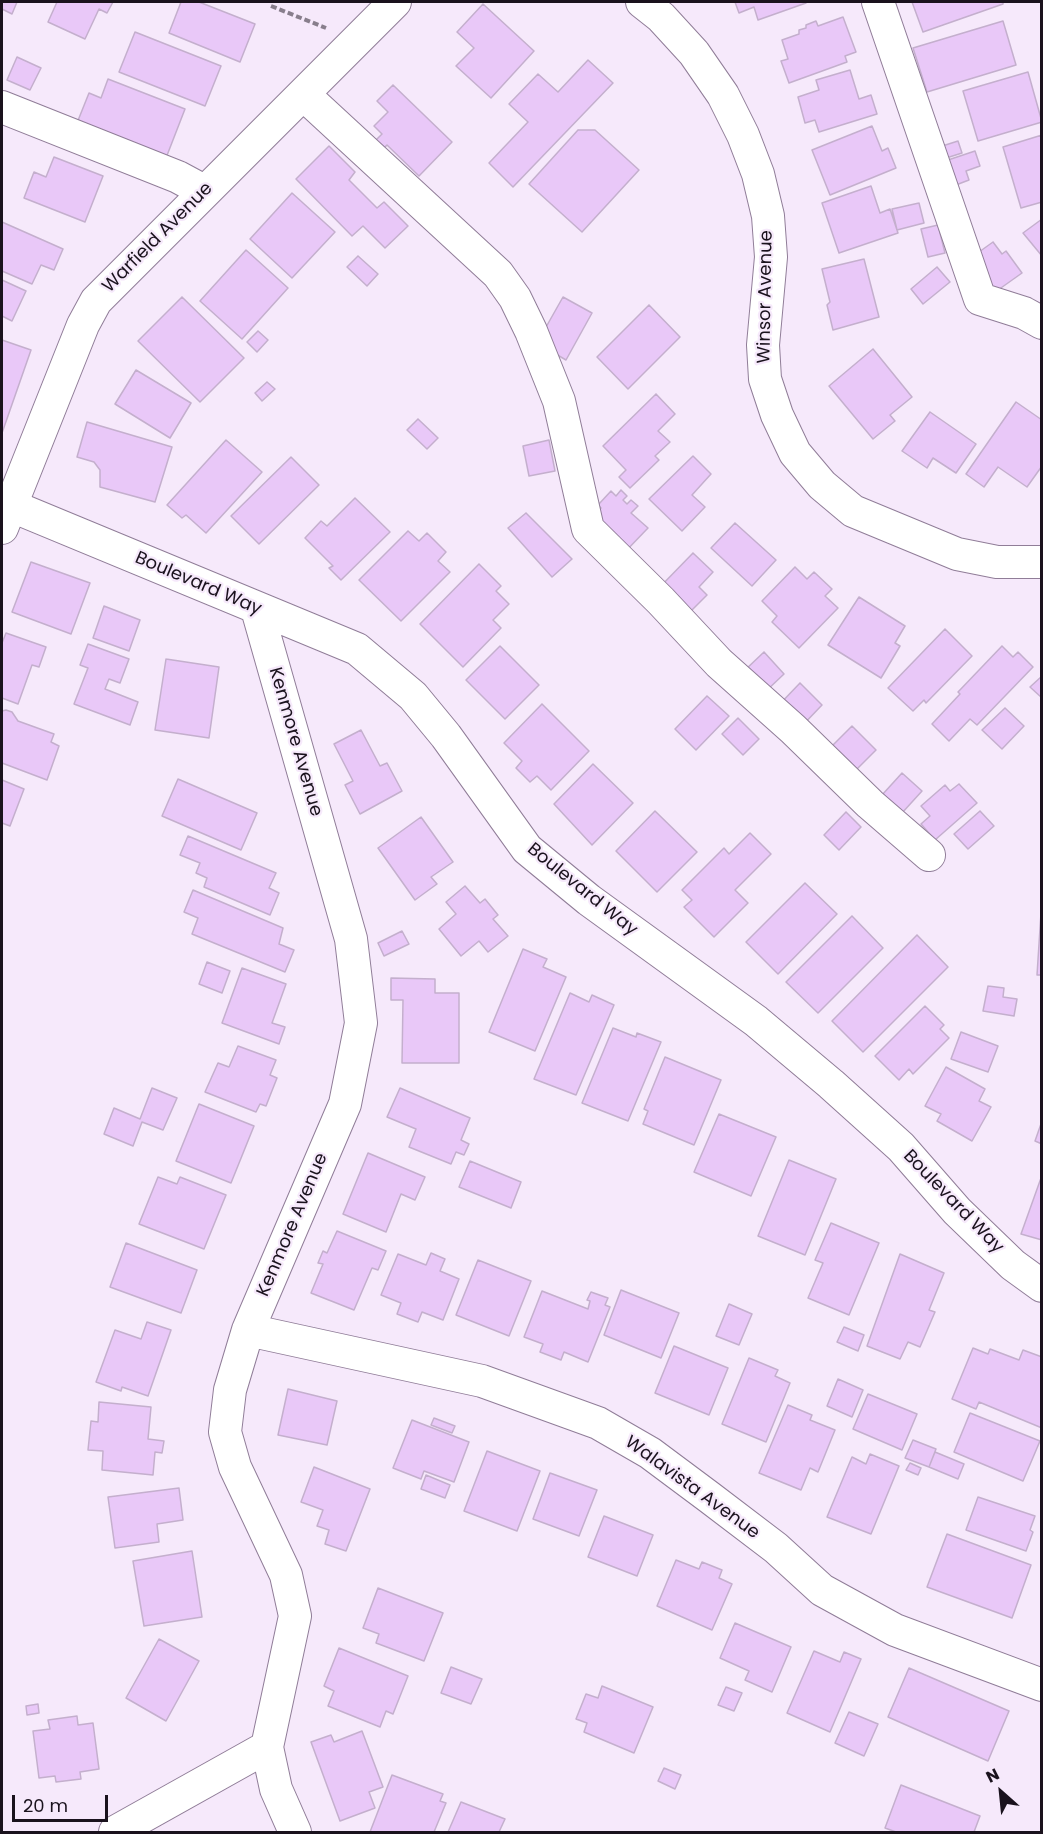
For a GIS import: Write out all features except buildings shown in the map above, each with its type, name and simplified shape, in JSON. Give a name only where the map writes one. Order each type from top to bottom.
[{"type":"street","name":"Warfield Avenue","points":[[4,512],[83,325],[96,301],[395,2]]},
{"type":"street","name":"Winsor Avenue","points":[[642,2],[661,17],[694,53],[723,94],[743,135],[758,174],[768,216],[771,257],[763,345],[765,379],[777,415],[795,453],[822,485],[853,511],[864,516],[957,555],[997,562],[1041,562]]},
{"type":"street","points":[[878,2],[980,299],[1024,313],[1041,323]]},
{"type":"street","points":[[303,94],[498,274],[515,298],[559,401],[588,529],[719,663],[793,729],[870,804],[929,855]]},
{"type":"street","points":[[2,106],[178,177],[204,192]]},
{"type":"street","name":"Boulevard Way","points":[[4,512],[357,650],[413,696],[446,736],[527,849],[589,900],[756,1021],[831,1084],[901,1148],[957,1211],[1013,1265],[1041,1286]]},
{"type":"street","name":"Kenmore Avenue","points":[[257,609],[351,939],[362,1023],[345,1104],[248,1329],[230,1390],[225,1432],[235,1467],[286,1575],[295,1616],[267,1747],[276,1789],[295,1833]]},
{"type":"street","name":"Walavista Avenue","points":[[248,1329],[482,1381],[598,1424],[650,1453],[692,1484],[776,1548],[822,1590],[895,1630],[1041,1685]]},
{"type":"street","points":[[115,1833],[267,1747]]},
{"type":"path","points":[[271,6],[327,28]]}]
